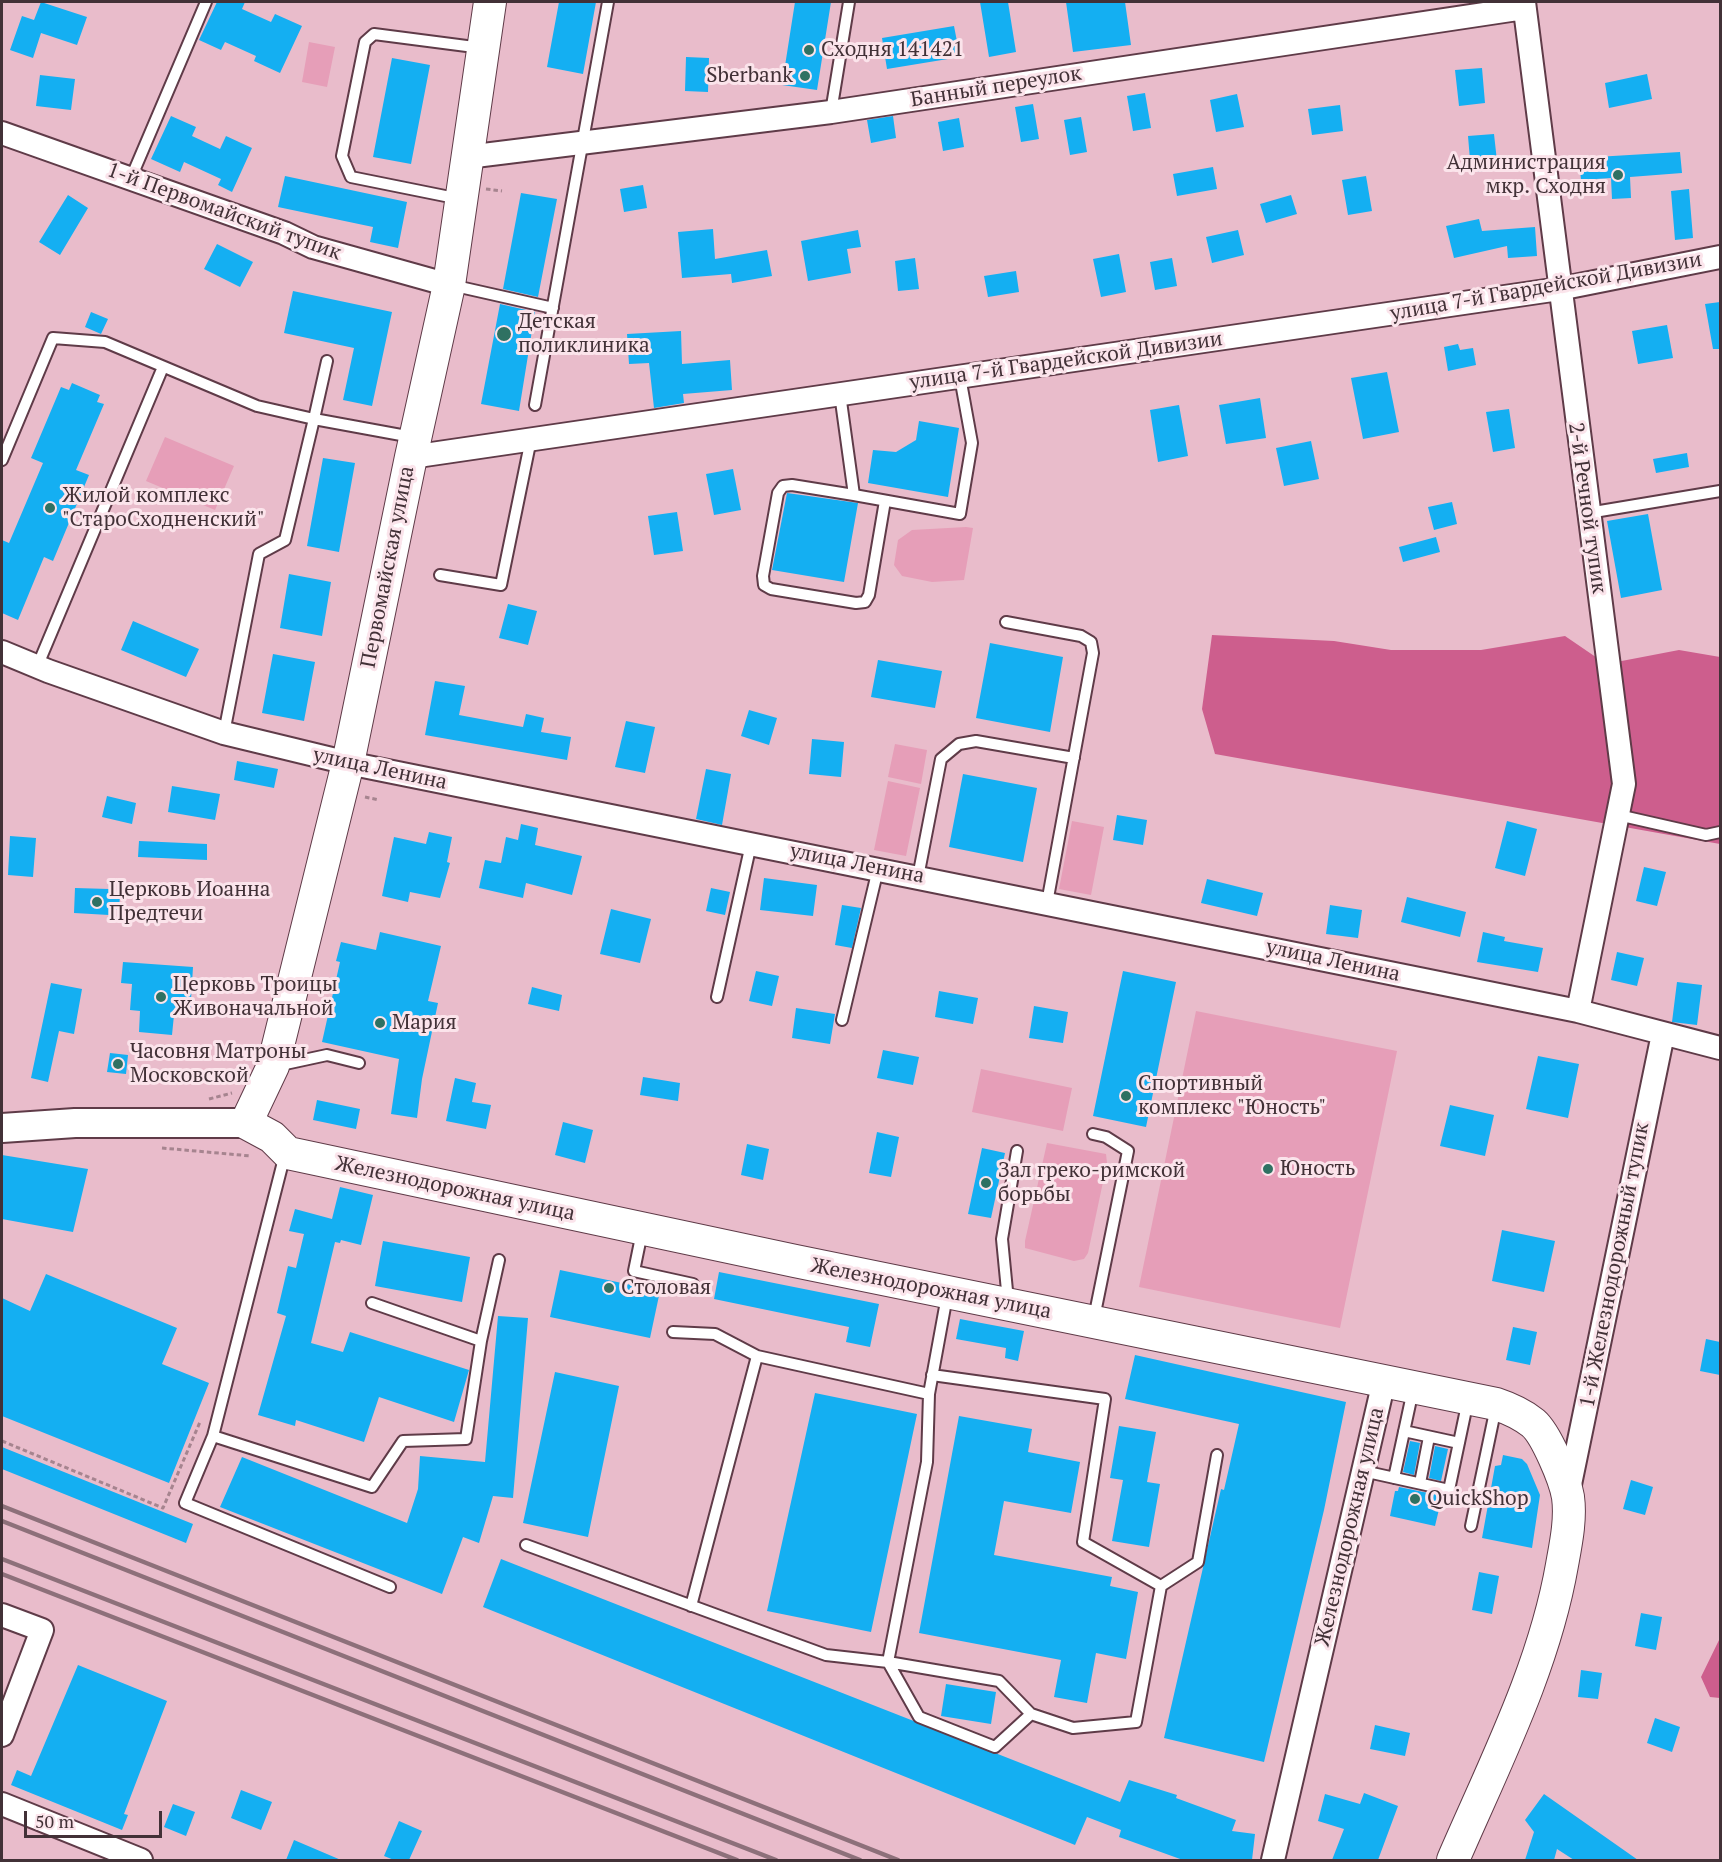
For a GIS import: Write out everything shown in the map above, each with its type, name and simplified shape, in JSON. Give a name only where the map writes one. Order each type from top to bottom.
[{"type":"main road","name":"Первомайская улица","points":[[246,1123],[273,1066],[348,763],[449,285],[490,2]]},
{"type":"main road","name":"Железнодорожная улица","points":[[246,1123],[272,1137],[286,1158],[643,1228],[948,1293],[1399,1384]]},
{"type":"main road","points":[[1399,1384],[1482,1401],[1534,1423],[1560,1472],[1568,1496],[1567,1539],[1548,1631],[1507,1736],[1453,1860]]},
{"type":"street","name":"Банный переулок","points":[[467,157],[584,145],[831,112],[1524,5]]},
{"type":"street","name":"2-й Речной тупик","points":[[1524,5],[1624,784],[1578,1011]]},
{"type":"street","name":"1-й Первомайский тупик","points":[[2,133],[284,233],[313,247],[449,285]]},
{"type":"street","name":"улица 7-й Гвардейской Дивизии","points":[[413,447],[531,440],[1559,289],[1720,257]]},
{"type":"street","name":"улица Ленина","points":[[2,652],[37,667],[224,733],[348,763],[878,868],[1578,1011],[1720,1048]]},
{"type":"street","name":"1-й Железнодорожный тупик","points":[[1568,1496],[1663,1035]]},
{"type":"street","name":"Железнодорожная улица","points":[[2,1128],[75,1123],[246,1123]]},
{"type":"street","name":"Железнодорожная улица","points":[[1273,1860],[1363,1471],[1399,1384]]},
{"type":"street","points":[[2,1615],[42,1630],[2,1735]]},
{"type":"street","points":[[2,1804],[141,1860]]},
{"type":"lane","points":[[131,178],[206,2]]},
{"type":"lane","points":[[536,405],[608,2]]},
{"type":"lane","points":[[831,112],[849,2]]},
{"type":"lane","points":[[461,200],[351,177],[342,156],[365,42],[374,34],[466,48],[482,48]]},
{"type":"lane","points":[[449,285],[553,308]]},
{"type":"lane","points":[[2,460],[53,338],[105,342],[257,406],[314,419],[413,447]]},
{"type":"lane","points":[[224,733],[259,555],[285,540],[327,361]]},
{"type":"lane","points":[[37,667],[163,367]]},
{"type":"lane","points":[[885,501],[869,595],[865,602],[855,603],[771,589],[764,585],[763,576],[776,503],[778,493],[783,486],[792,485],[854,495],[960,514],[972,443],[960,377]]},
{"type":"lane","points":[[840,394],[854,495]]},
{"type":"lane","points":[[440,575],[501,585],[531,440]]},
{"type":"lane","points":[[1588,513],[1720,491]]},
{"type":"lane","points":[[1006,622],[1081,636],[1091,642],[1093,653],[1047,903]]},
{"type":"lane","points":[[918,877],[938,767],[948,751],[967,741],[976,741],[1074,758]]},
{"type":"lane","points":[[1618,815],[1706,835],[1720,832]]},
{"type":"lane","points":[[717,997],[751,843]]},
{"type":"lane","points":[[842,1020],[878,868]]},
{"type":"lane","points":[[273,1066],[327,1055],[359,1063]]},
{"type":"lane","points":[[1093,1134],[1106,1137],[1128,1151],[1094,1322]]},
{"type":"lane","points":[[1008,1304],[1002,1239],[1017,1151]]},
{"type":"lane","points":[[286,1158],[213,1436],[185,1503],[390,1587]]},
{"type":"lane","points":[[643,1228],[634,1271],[693,1284]]},
{"type":"lane","points":[[213,1436],[372,1487],[404,1441],[466,1438],[481,1341],[499,1260]]},
{"type":"lane","points":[[948,1293],[929,1394],[927,1462],[888,1662],[919,1718],[995,1747],[1031,1714]]},
{"type":"lane","points":[[372,1303],[481,1341]]},
{"type":"lane","points":[[673,1332],[715,1334],[757,1356],[929,1394]]},
{"type":"lane","points":[[691,1606],[757,1356]]},
{"type":"lane","points":[[932,1375],[1105,1399],[1083,1542],[1161,1586]]},
{"type":"lane","points":[[1394,1478],[1404,1431],[1399,1384]]},
{"type":"lane","points":[[1363,1471],[1449,1490],[1459,1443],[1482,1401]]},
{"type":"lane","points":[[1471,1526],[1482,1401]]},
{"type":"lane","points":[[1404,1431],[1459,1443]]},
{"type":"lane","points":[[1420,1483],[1429,1437]]},
{"type":"lane","points":[[526,1545],[826,1655],[888,1662],[999,1681],[1031,1714],[1073,1728],[1136,1722],[1161,1586],[1198,1562],[1217,1455]]},
{"type":"path","points":[[202,1100],[233,1093],[239,1086]]},
{"type":"path","points":[[161,1148],[286,1158]]},
{"type":"path","points":[[2,1441],[163,1508],[200,1422]]},
{"type":"shaded area","points":[[309,42],[335,47],[327,87],[302,82]]},
{"type":"shaded area","points":[[165,437],[234,466],[215,510],[146,481]]},
{"type":"shaded area","points":[[973,528],[964,580],[932,582],[902,576],[894,565],[898,540],[912,530]]},
{"type":"shaded area","points":[[1212,635],[1334,641],[1391,650],[1481,650],[1565,636],[1606,664],[1679,650],[1720,657],[1720,844],[1215,754],[1202,709]]},
{"type":"shaded area","points":[[895,744],[927,750],[921,784],[888,777]]},
{"type":"shaded area","points":[[888,781],[920,788],[906,856],[874,850]]},
{"type":"shaded area","points":[[1072,821],[1104,827],[1091,895],[1059,889]]},
{"type":"shaded area","name":"Юность","points":[[1196,1011],[1397,1051],[1340,1328],[1139,1287]]},
{"type":"shaded area","points":[[981,1069],[1072,1088],[1063,1131],[972,1112]]},
{"type":"shaded area","points":[[1047,1143],[1106,1154],[1107,1163],[1088,1253],[1084,1259],[1074,1261],[1025,1248]]},
{"type":"shaded area","points":[[1720,1638],[1720,1698],[1710,1697],[1701,1677]]},
{"type":"building","points":[[41,2],[87,17],[77,45],[41,33],[33,58],[10,50],[22,16],[34,20]]},
{"type":"building","points":[[217,2],[245,2],[242,9],[271,22],[275,14],[302,26],[280,73],[254,61],[256,56],[225,42],[221,50],[199,40]]},
{"type":"building","points":[[559,2],[596,2],[583,74],[547,67]]},
{"type":"building","points":[[795,2],[831,2],[817,90],[782,85]]},
{"type":"building","points":[[980,2],[1008,2],[1016,52],[989,57]]},
{"type":"building","points":[[1066,2],[1125,2],[1131,45],[1073,52]]},
{"type":"building","points":[[954,26],[960,57],[887,69],[882,38]]},
{"type":"building","points":[[686,57],[709,58],[708,92],[685,91]]},
{"type":"building","points":[[392,58],[430,65],[411,164],[373,157]]},
{"type":"building","points":[[1482,68],[1485,103],[1459,106],[1455,70]]},
{"type":"building","points":[[1647,74],[1652,99],[1609,108],[1605,83]]},
{"type":"building","points":[[40,75],[75,79],[71,110],[36,106]]},
{"type":"building","points":[[1145,93],[1151,128],[1133,131],[1127,96]]},
{"type":"building","points":[[1237,94],[1244,127],[1216,132],[1210,100]]},
{"type":"building","points":[[1033,104],[1039,139],[1021,142],[1015,107]]},
{"type":"building","points":[[1340,105],[1343,131],[1312,135],[1308,109]]},
{"type":"building","points":[[171,116],[196,127],[192,136],[220,149],[226,136],[252,148],[232,192],[218,185],[221,179],[184,162],[180,172],[151,159]]},
{"type":"building","points":[[893,116],[896,138],[871,143],[867,120]]},
{"type":"building","points":[[1081,117],[1087,152],[1070,155],[1064,120]]},
{"type":"building","points":[[959,118],[964,147],[943,151],[938,122]]},
{"type":"building","points":[[1494,134],[1498,170],[1471,172],[1468,136]]},
{"type":"building","name":"Администрация мкр. Сходня","points":[[1680,152],[1682,173],[1630,177],[1631,198],[1612,199],[1611,178],[1581,180],[1579,158]]},
{"type":"building","points":[[1213,167],[1217,189],[1177,196],[1173,174]]},
{"type":"building","points":[[285,176],[407,202],[398,248],[370,242],[373,227],[278,207]]},
{"type":"building","points":[[1366,176],[1372,211],[1348,215],[1342,180]]},
{"type":"building","points":[[643,185],[647,208],[624,212],[620,189]]},
{"type":"building","points":[[1689,189],[1693,238],[1675,240],[1671,191]]},
{"type":"building","points":[[521,193],[557,199],[538,297],[503,289]]},
{"type":"building","points":[[68,195],[88,208],[60,255],[39,242]]},
{"type":"building","points":[[1291,195],[1297,214],[1266,223],[1260,204]]},
{"type":"building","points":[[1479,219],[1482,231],[1535,227],[1537,256],[1508,258],[1507,246],[1454,258],[1446,226]]},
{"type":"building","points":[[713,229],[715,259],[767,250],[772,276],[732,283],[731,274],[682,278],[678,232]]},
{"type":"building","points":[[858,230],[861,247],[847,249],[851,273],[808,281],[801,241]]},
{"type":"building","points":[[1238,230],[1244,255],[1212,263],[1206,237]]},
{"type":"building","points":[[217,244],[253,262],[240,287],[204,269]]},
{"type":"building","points":[[1119,254],[1126,292],[1101,297],[1093,259]]},
{"type":"building","points":[[915,258],[919,289],[898,291],[895,261]]},
{"type":"building","points":[[1172,258],[1177,286],[1155,290],[1150,262]]},
{"type":"building","points":[[1016,271],[1019,292],[988,297],[984,276]]},
{"type":"building","points":[[293,291],[392,312],[372,406],[343,400],[354,348],[284,333]]},
{"type":"building","points":[[1720,302],[1720,349],[1713,349],[1705,304]]},
{"type":"building","points":[[500,304],[535,312],[519,411],[481,404]]},
{"type":"building","points":[[91,312],[108,319],[101,334],[85,327]]},
{"type":"building","points":[[1667,325],[1673,358],[1638,364],[1632,331]]},
{"type":"building","points":[[681,331],[682,364],[730,360],[732,390],[683,394],[684,403],[654,408],[649,363],[629,364],[627,334]]},
{"type":"building","points":[[1458,344],[1460,350],[1473,348],[1476,365],[1448,371],[1444,347]]},
{"type":"building","points":[[1387,372],[1399,432],[1363,439],[1351,378]]},
{"type":"building","name":"Жилой комплекс \"СтароСходненский\"","points":[[72,383],[100,395],[97,402],[104,404],[76,470],[89,475],[53,561],[44,557],[18,620],[2,613],[2,540],[9,543],[43,463],[31,458],[61,387],[69,390]]},
{"type":"building","points":[[1260,398],[1266,438],[1226,444],[1219,405]]},
{"type":"building","points":[[1179,405],[1188,456],[1158,462],[1150,410]]},
{"type":"building","points":[[1509,409],[1515,448],[1493,452],[1486,412]]},
{"type":"building","points":[[919,421],[959,428],[948,497],[868,483],[873,450],[896,452],[916,440]]},
{"type":"building","points":[[1311,441],[1319,479],[1284,486],[1276,448]]},
{"type":"building","points":[[1687,453],[1689,467],[1656,473],[1653,459]]},
{"type":"building","points":[[323,458],[355,463],[339,552],[307,546]]},
{"type":"building","points":[[733,469],[741,510],[714,515],[706,474]]},
{"type":"building","points":[[787,493],[858,503],[844,582],[772,570]]},
{"type":"building","points":[[1452,502],[1457,524],[1434,530],[1428,507]]},
{"type":"building","points":[[677,512],[683,551],[654,555],[648,516]]},
{"type":"building","points":[[1648,514],[1662,590],[1621,598],[1607,521]]},
{"type":"building","points":[[1436,537],[1440,552],[1403,562],[1399,547]]},
{"type":"building","points":[[289,574],[331,582],[322,636],[280,628]]},
{"type":"building","points":[[508,604],[537,611],[528,645],[499,638]]},
{"type":"building","points":[[133,621],[199,649],[186,677],[121,650]]},
{"type":"building","points":[[990,643],[1063,657],[1050,732],[976,718]]},
{"type":"building","points":[[273,654],[315,662],[304,721],[262,713]]},
{"type":"building","points":[[878,660],[942,671],[935,708],[871,697]]},
{"type":"building","points":[[435,681],[465,686],[459,715],[523,727],[526,714],[544,718],[541,732],[571,737],[567,760],[425,735]]},
{"type":"building","points":[[749,710],[777,718],[769,745],[741,736]]},
{"type":"building","points":[[626,721],[655,727],[645,773],[615,767]]},
{"type":"building","points":[[812,739],[844,742],[841,777],[809,774]]},
{"type":"building","points":[[237,761],[278,769],[274,788],[234,780]]},
{"type":"building","points":[[706,769],[731,774],[722,825],[696,819]]},
{"type":"building","points":[[963,774],[1037,788],[1023,862],[949,847]]},
{"type":"building","points":[[172,786],[220,794],[215,820],[168,812]]},
{"type":"building","points":[[107,796],[136,803],[132,824],[102,817]]},
{"type":"building","points":[[1117,815],[1147,820],[1143,845],[1113,840]]},
{"type":"building","points":[[1507,821],[1537,829],[1525,876],[1495,868]]},
{"type":"building","points":[[521,824],[538,828],[535,845],[582,856],[572,895],[526,883],[523,898],[479,888],[485,860],[501,863],[506,837],[518,840]]},
{"type":"building","points":[[429,832],[452,837],[447,862],[450,863],[440,898],[410,892],[408,902],[382,896],[394,837],[426,844]]},
{"type":"building","points":[[10,836],[36,838],[33,877],[8,875]]},
{"type":"building","points":[[139,841],[207,844],[207,860],[138,857]]},
{"type":"building","points":[[1644,867],[1666,872],[1657,906],[1636,901]]},
{"type":"building","points":[[764,878],[817,885],[813,916],[760,910]]},
{"type":"building","points":[[1207,879],[1263,893],[1257,916],[1201,903]]},
{"type":"building","name":"Церковь Иоанна Предтечи","points":[[75,888],[109,889],[109,894],[120,894],[119,910],[110,910],[109,915],[74,913]]},
{"type":"building","points":[[711,888],[730,892],[725,915],[706,911]]},
{"type":"building","points":[[1407,897],[1466,912],[1460,937],[1401,922]]},
{"type":"building","points":[[842,905],[861,908],[852,948],[835,945]]},
{"type":"building","points":[[1330,905],[1362,910],[1358,938],[1326,934]]},
{"type":"building","points":[[611,909],[651,919],[640,963],[600,954]]},
{"type":"building","points":[[380,932],[441,946],[428,1001],[438,1003],[422,1079],[417,1118],[391,1114],[399,1059],[322,1042],[340,962],[336,961],[341,942],[376,950]]},
{"type":"building","points":[[1483,932],[1505,937],[1504,941],[1543,948],[1538,972],[1477,962]]},
{"type":"building","points":[[1617,952],[1644,958],[1637,986],[1611,980]]},
{"type":"building","name":"Церковь Троицы Живоначальной","points":[[123,962],[193,967],[190,1016],[174,1015],[172,1035],[139,1032],[140,1011],[130,1010],[132,984],[121,983]]},
{"type":"building","points":[[756,971],[779,976],[772,1006],[749,1001]]},
{"type":"building","points":[[1123,971],[1176,982],[1146,1127],[1093,1116]]},
{"type":"building","points":[[1677,982],[1702,985],[1697,1025],[1672,1022]]},
{"type":"building","points":[[51,983],[82,989],[74,1034],[59,1031],[48,1082],[31,1078]]},
{"type":"building","points":[[532,987],[562,995],[559,1011],[528,1004]]},
{"type":"building","points":[[939,991],[978,998],[973,1024],[935,1017]]},
{"type":"building","points":[[1034,1006],[1068,1012],[1063,1043],[1029,1038]]},
{"type":"building","points":[[796,1008],[835,1014],[830,1044],[792,1038]]},
{"type":"building","points":[[883,1050],[919,1057],[913,1085],[877,1078]]},
{"type":"building","name":"Часовня Матроны Московской","points":[[110,1053],[128,1055],[126,1074],[107,1072]]},
{"type":"building","points":[[1538,1056],[1579,1064],[1568,1118],[1526,1109]]},
{"type":"building","points":[[643,1077],[680,1083],[678,1101],[640,1095]]},
{"type":"building","points":[[455,1078],[476,1083],[472,1102],[491,1105],[486,1129],[446,1121]]},
{"type":"building","points":[[317,1100],[360,1109],[356,1129],[313,1120]]},
{"type":"building","points":[[1450,1105],[1494,1115],[1485,1156],[1440,1146]]},
{"type":"building","points":[[563,1122],[593,1130],[585,1163],[555,1155]]},
{"type":"building","points":[[877,1132],[899,1137],[891,1177],[869,1173]]},
{"type":"building","points":[[747,1144],[769,1149],[763,1180],[741,1175]]},
{"type":"building","name":"Зал греко-римской борьбы","points":[[982,1148],[1005,1153],[991,1218],[968,1214]]},
{"type":"building","points":[[2,1155],[88,1169],[73,1232],[2,1219]]},
{"type":"building","points":[[340,1187],[373,1195],[361,1245],[341,1240],[340,1243],[335,1242],[311,1343],[343,1352],[350,1332],[469,1370],[454,1422],[379,1397],[364,1442],[296,1420],[295,1426],[258,1415],[286,1316],[277,1313],[288,1266],[296,1268],[304,1234],[289,1231],[295,1209],[332,1219]]},
{"type":"building","points":[[1502,1230],[1555,1241],[1544,1292],[1492,1281]]},
{"type":"building","points":[[383,1241],[470,1257],[462,1302],[375,1286]]},
{"type":"building","points":[[560,1270],[660,1291],[650,1338],[550,1317]]},
{"type":"building","points":[[719,1272],[879,1304],[870,1347],[846,1342],[849,1327],[714,1299]]},
{"type":"building","points":[[46,1274],[177,1328],[162,1364],[209,1383],[169,1483],[2,1416],[2,1298],[30,1311]]},
{"type":"building","points":[[498,1316],[528,1318],[513,1498],[493,1496],[479,1543],[463,1537],[442,1594],[220,1507],[242,1457],[407,1523],[418,1489],[420,1456],[485,1462]]},
{"type":"building","points":[[960,1319],[1024,1331],[1018,1361],[1005,1358],[1006,1348],[956,1339]]},
{"type":"building","points":[[1513,1327],[1537,1332],[1530,1365],[1506,1360]]},
{"type":"building","points":[[1706,1339],[1720,1342],[1720,1375],[1700,1371]]},
{"type":"building","points":[[1135,1355],[1346,1402],[1324,1510],[1264,1762],[1164,1738],[1221,1489],[1224,1490],[1239,1424],[1125,1399]]},
{"type":"building","points":[[555,1372],[619,1386],[588,1537],[523,1523]]},
{"type":"building","points":[[815,1393],[917,1414],[871,1632],[767,1611]]},
{"type":"building","points":[[959,1416],[1032,1429],[1028,1452],[1080,1462],[1071,1513],[1004,1501],[994,1555],[1112,1577],[1110,1586],[1138,1592],[1126,1659],[1096,1653],[1087,1703],[1054,1697],[1061,1660],[919,1633]]},
{"type":"building","points":[[1119,1426],[1156,1432],[1147,1482],[1160,1484],[1149,1547],[1112,1541],[1123,1480],[1110,1478]]},
{"type":"building","points":[[1410,1441],[1420,1443],[1414,1475],[1403,1472]]},
{"type":"building","points":[[1435,1446],[1448,1449],[1441,1481],[1429,1478]]},
{"type":"building","points":[[2,1447],[193,1524],[186,1543],[2,1469]]},
{"type":"building","points":[[1503,1455],[1522,1459],[1527,1464],[1540,1495],[1532,1548],[1482,1538],[1495,1466],[1501,1465]]},
{"type":"building","points":[[1631,1480],[1653,1487],[1645,1515],[1623,1509]]},
{"type":"building","points":[[1399,1487],[1438,1495],[1437,1500],[1441,1501],[1435,1526],[1390,1516],[1395,1491],[1398,1491]]},
{"type":"building","points":[[501,1559],[1120,1802],[1129,1780],[1177,1795],[1176,1798],[1236,1820],[1232,1831],[1255,1834],[1252,1860],[1183,1860],[1119,1837],[1121,1830],[1087,1817],[1075,1845],[483,1607]]},
{"type":"building","points":[[1479,1572],[1499,1576],[1492,1614],[1472,1610]]},
{"type":"building","points":[[1641,1613],[1662,1617],[1656,1650],[1635,1646]]},
{"type":"building","points":[[78,1665],[167,1701],[124,1814],[128,1815],[122,1830],[11,1785],[17,1770],[31,1776]]},
{"type":"building","points":[[1581,1670],[1602,1673],[1598,1699],[1578,1697]]},
{"type":"building","points":[[946,1684],[996,1692],[991,1724],[941,1716]]},
{"type":"building","points":[[1655,1718],[1680,1727],[1672,1752],[1647,1743]]},
{"type":"building","points":[[1375,1725],[1410,1733],[1405,1756],[1370,1749]]},
{"type":"building","points":[[241,1790],[272,1802],[261,1830],[231,1818]]},
{"type":"building","points":[[1364,1793],[1398,1806],[1378,1860],[1332,1860],[1344,1829],[1318,1821],[1325,1794],[1360,1804]]},
{"type":"building","points":[[1544,1794],[1638,1860],[1574,1860],[1557,1849],[1554,1860],[1525,1860],[1534,1832],[1525,1820]]},
{"type":"building","points":[[173,1804],[195,1812],[186,1836],[164,1827]]},
{"type":"building","points":[[399,1821],[422,1831],[409,1860],[394,1860],[384,1856]]},
{"type":"building","points":[[294,1840],[341,1860],[286,1860]]},
{"type":"railway","points":[[2,1506],[898,1860]]},
{"type":"railway","points":[[2,1521],[860,1860]]},
{"type":"railway","points":[[2,1559],[776,1860]]},
{"type":"railway","points":[[2,1574],[737,1860]]},
{"type":"place","name":"Сходня 141421","points":[[809,50]]},
{"type":"place","name":"Sberbank","points":[[805,76]]},
{"type":"place","name":"Администрация мкр. Сходня","points":[[1618,175]]},
{"type":"place","name":"Детская поликлиника","points":[[504,334]]},
{"type":"place","name":"Жилой комплекс \"СтароСходненский\"","points":[[50,508]]},
{"type":"place","name":"Церковь Иоанна Предтечи","points":[[97,902]]},
{"type":"place","name":"Церковь Троицы Живоначальной","points":[[161,997]]},
{"type":"place","name":"Мария","points":[[380,1023]]},
{"type":"place","name":"Часовня Матроны Московской","points":[[118,1064]]},
{"type":"place","name":"Спортивный комплекс \"Юность\"","points":[[1126,1096]]},
{"type":"place","name":"Юность","points":[[1268,1169]]},
{"type":"place","name":"Зал греко-римской борьбы","points":[[986,1183]]},
{"type":"place","name":"Столовая","points":[[609,1288]]},
{"type":"place","name":"QuickShop","points":[[1415,1499]]}]
